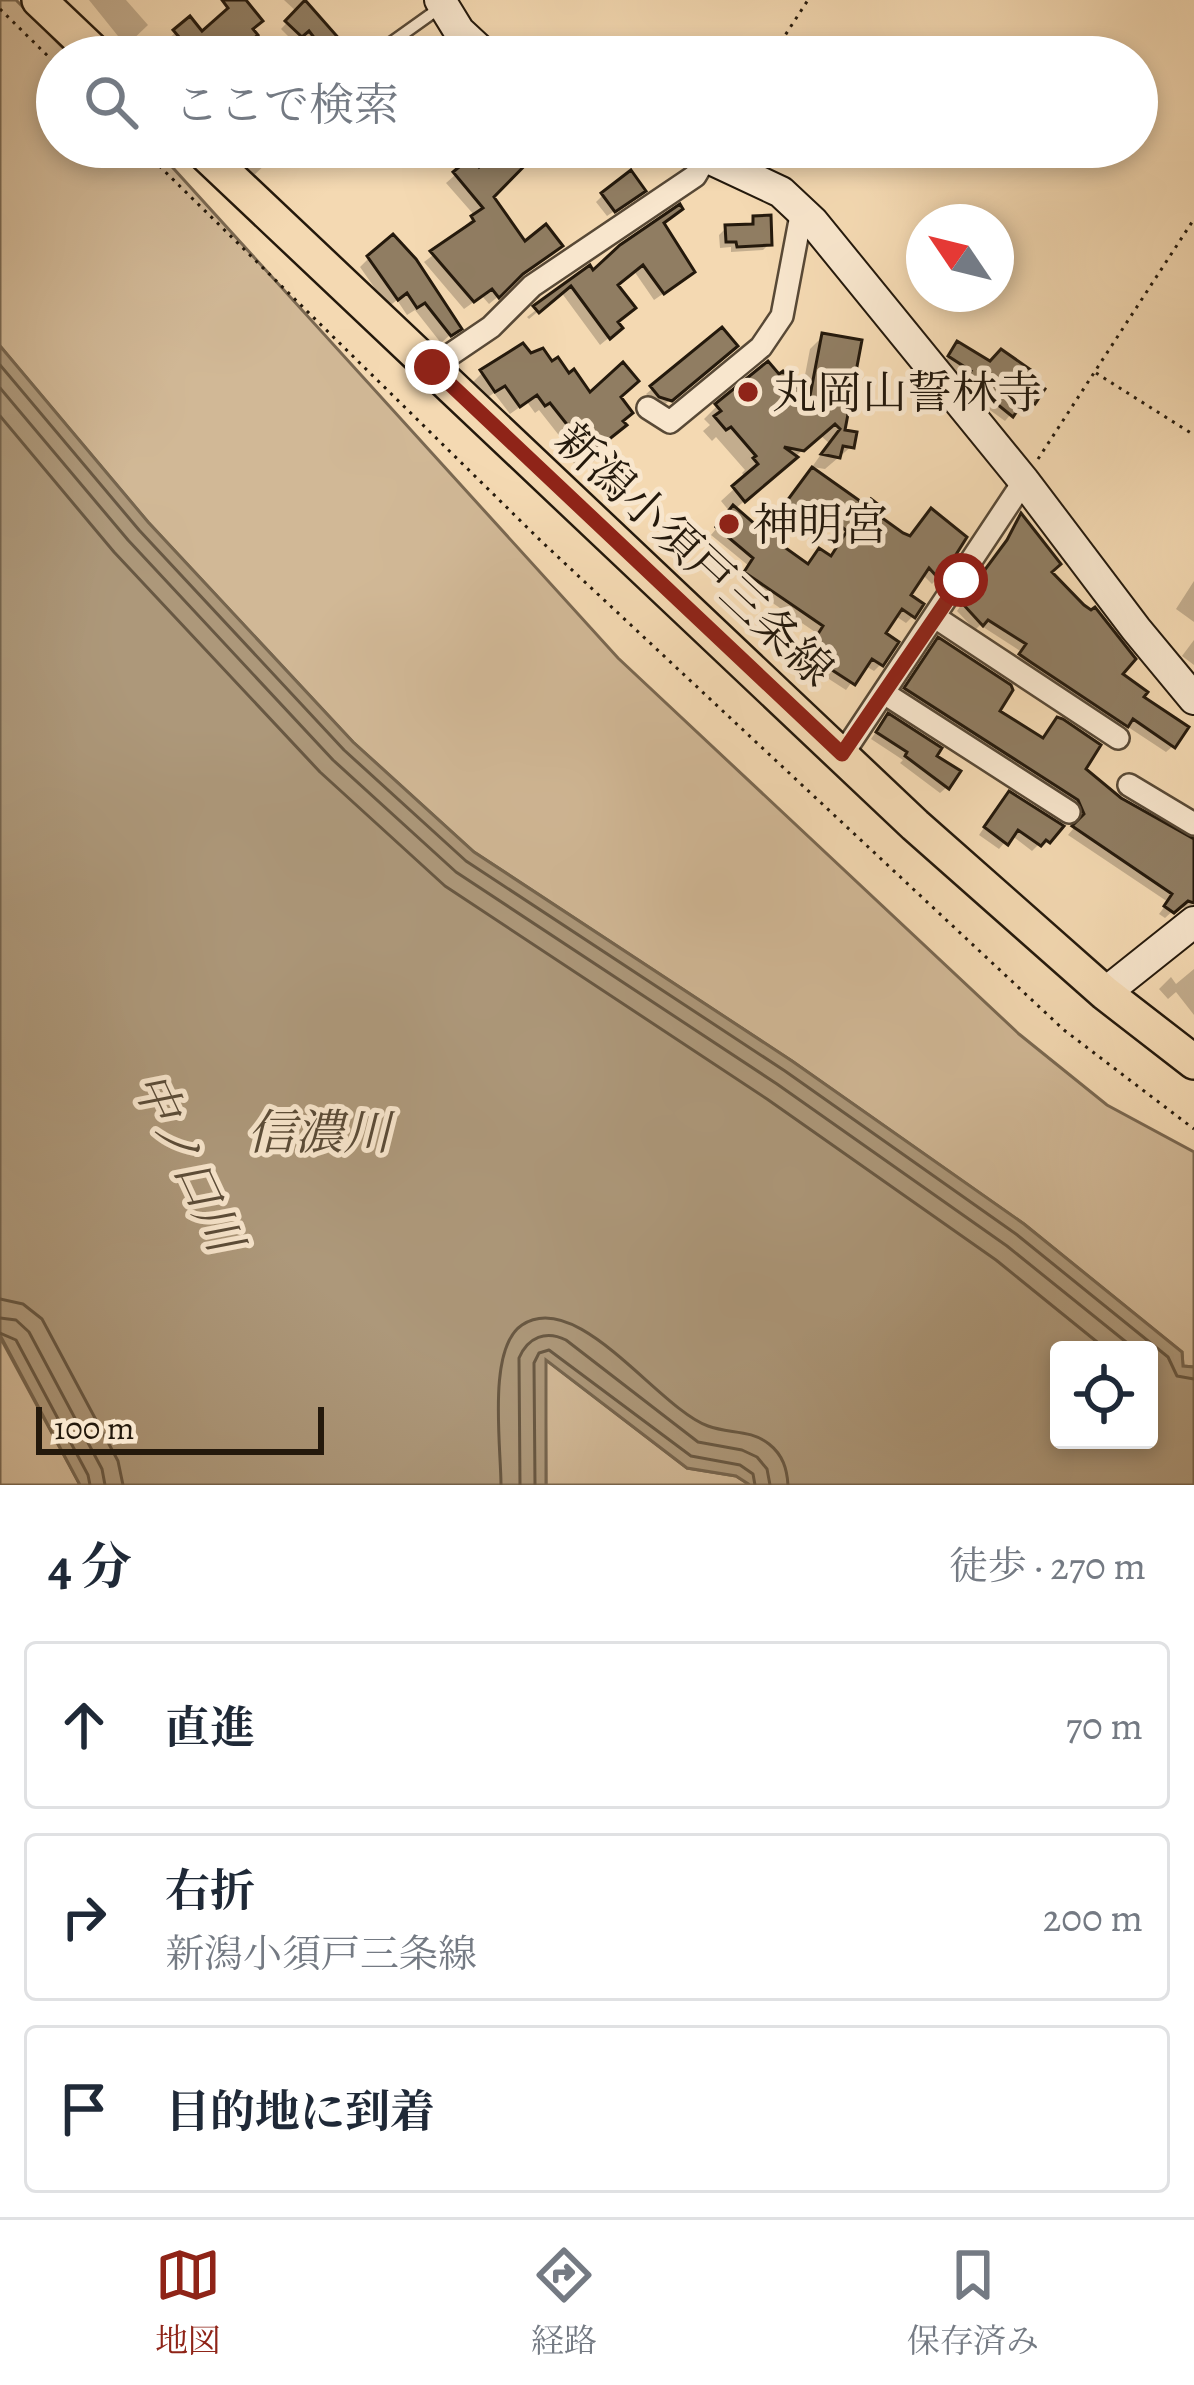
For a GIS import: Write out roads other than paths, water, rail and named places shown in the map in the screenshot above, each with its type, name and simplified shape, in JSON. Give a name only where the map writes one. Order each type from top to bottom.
[{"type":"main road","points":[[39,0],[77,36]]},
{"type":"main road","name":"新潟小須戸三条線","points":[[220,168],[915,825],[1105,993],[1194,1062]]},
{"type":"street","points":[[442,3],[464,36]]},
{"type":"street","points":[[432,367],[491,327],[532,286],[695,176],[695,168]]},
{"type":"street","points":[[730,168],[781,192],[802,210],[1024,481],[1194,699]]},
{"type":"street","points":[[647,408],[670,422],[761,347],[782,316],[802,210]]},
{"type":"street","points":[[842,754],[1024,481]]},
{"type":"street","points":[[935,617],[1118,738]]},
{"type":"street","points":[[884,693],[1069,812]]},
{"type":"street","points":[[1129,785],[1194,824]]},
{"type":"street","points":[[1105,993],[1194,922]]},
{"type":"lane","points":[[399,36],[442,3]]},
{"type":"water","name":"信濃川","points":[[0,346],[148,522],[353,742],[474,852],[792,1061],[1024,1224],[1182,1352],[1183,1366],[1194,1367],[1194,1485],[750,1485],[736,1476],[687,1468],[546,1360],[546,1485],[80,1485],[0,1335]]},
{"type":"place","name":"丸岡山誓林寺","points":[[748,392]]},
{"type":"place","name":"神明宮","points":[[729,524]]},
{"type":"water label","name":"中ノ口川","points":[[188,1161]]}]
